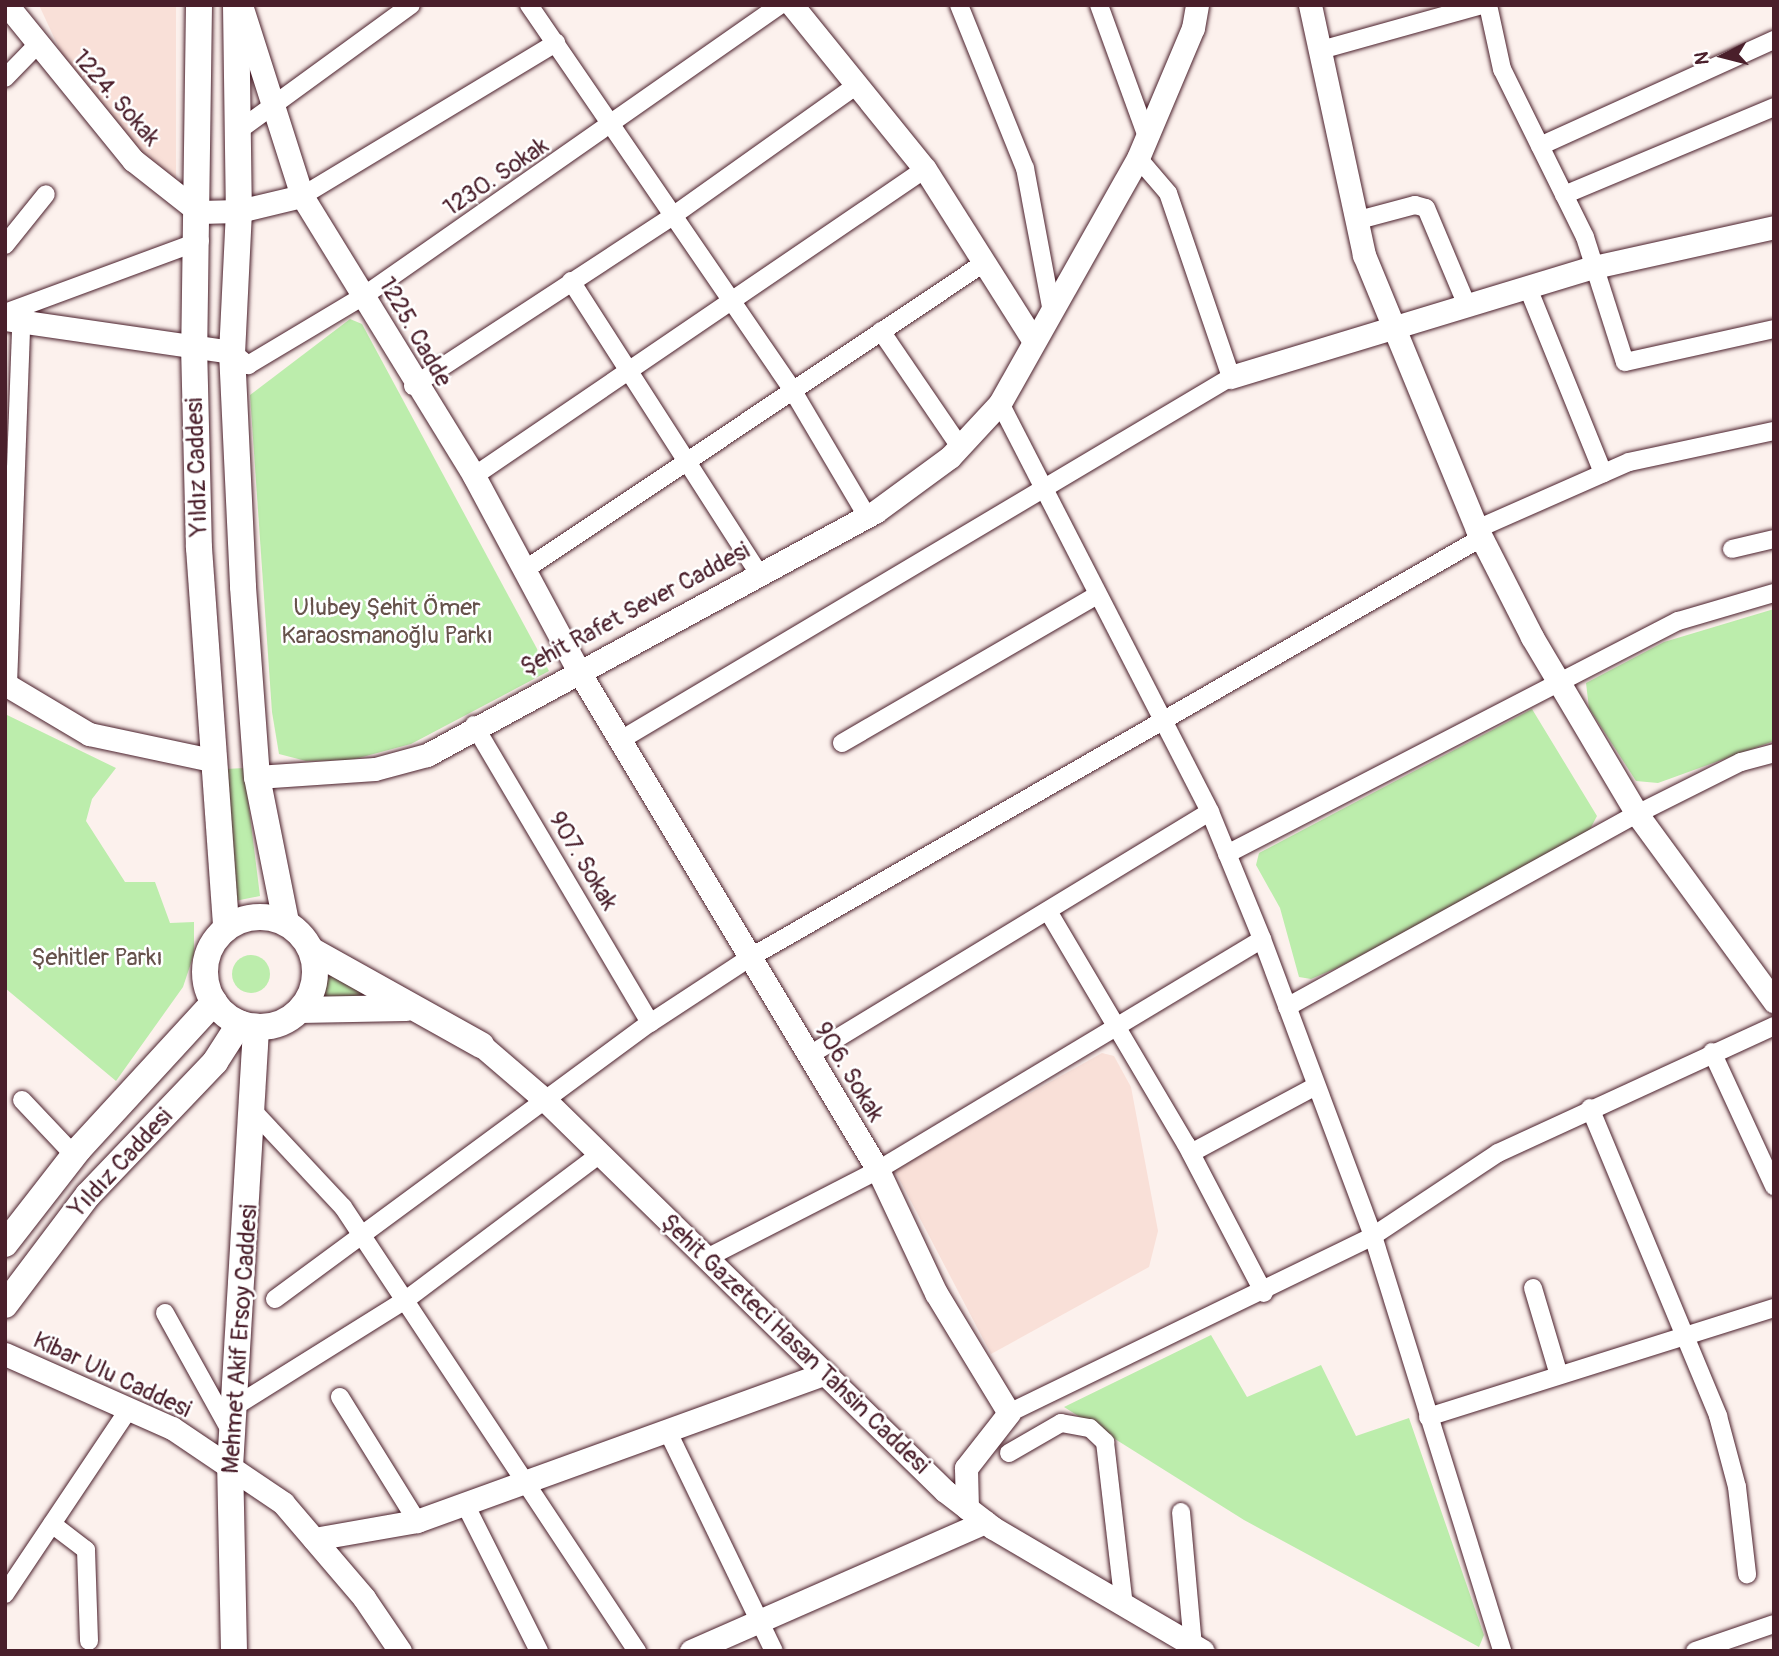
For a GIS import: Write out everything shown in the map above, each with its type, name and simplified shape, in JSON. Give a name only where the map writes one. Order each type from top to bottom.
[{"type":"main road","name":"Yıldız Caddesi","points":[[199,5],[200,241],[194,345],[211,760],[226,928]]},
{"type":"main road","name":"Yıldız Caddesi","points":[[239,5],[239,211],[232,352],[257,777],[286,922]]},
{"type":"main road","points":[[255,916],[286,922],[311,950],[314,982],[300,1010],[248,1025],[214,1002],[206,963],[226,928],[255,916]]},
{"type":"main road","name":"Şehit Gazeteci Hasan Tahsin Caddesi","points":[[311,950],[481,1045]]},
{"type":"main road","name":"Yıldız Caddesi","points":[[5,1244],[74,1155],[214,1002]]},
{"type":"main road","name":"Şehit Gazeteci Hasan Tahsin Caddesi","points":[[300,1010],[411,1008]]},
{"type":"main road","name":"Yıldız Caddesi","points":[[5,1305],[88,1195],[248,1025]]},
{"type":"main road","name":"Mehmet Akif Ersoy Caddesi","points":[[234,1651],[230,1467],[254,1112],[248,1025]]},
{"type":"street","name":"1224. Sokak","points":[[7,5],[133,160],[199,212]]},
{"type":"street","name":"1225. Cadde","points":[[239,5],[275,104],[302,197],[365,295],[413,386],[474,476],[578,670]]},
{"type":"street","points":[[238,131],[411,5]]},
{"type":"street","points":[[529,5],[793,391],[867,516]]},
{"type":"street","name":"1230. Sokak","points":[[232,352],[248,365],[365,295],[614,126],[780,5]]},
{"type":"street","points":[[792,5],[925,169],[981,265],[1033,340]]},
{"type":"street","points":[[959,5],[1025,168],[1051,307]]},
{"type":"street","points":[[1099,5],[1143,148],[1168,193],[1231,377]]},
{"type":"street","name":"Şehit Rafet Sever Caddesi","points":[[257,777],[375,769],[427,755],[474,725],[867,516],[960,446],[1000,403],[1051,307],[1143,148],[1193,29],[1197,5]]},
{"type":"street","points":[[1310,5],[1355,221],[1395,332],[1479,533],[1637,814],[1774,1001]]},
{"type":"street","points":[[1321,51],[1482,5]]},
{"type":"street","points":[[1488,5],[1502,69],[1564,195],[1594,267],[1625,362],[1774,329]]},
{"type":"street","points":[[1540,146],[1774,40]]},
{"type":"street","points":[[199,212],[239,211],[302,197],[556,43]]},
{"type":"street","points":[[5,78],[37,45]]},
{"type":"street","points":[[413,386],[674,215],[858,84]]},
{"type":"street","points":[[1564,195],[1774,107]]},
{"type":"street","points":[[474,476],[925,169]]},
{"type":"street","points":[[5,245],[46,194]]},
{"type":"street","points":[[1355,221],[1415,205],[1426,208],[1468,308]]},
{"type":"street","points":[[624,738],[1042,486],[1231,377],[1395,332],[1594,267],[1774,227]]},
{"type":"street","points":[[11,319],[200,241]]},
{"type":"street","points":[[526,569],[691,462],[981,265]]},
{"type":"street","points":[[571,281],[691,462],[759,574]]},
{"type":"street","points":[[1528,288],[1603,473]]},
{"type":"street","points":[[11,319],[232,352]]},
{"type":"street","points":[[11,319],[6,684],[89,734],[211,760]]},
{"type":"street","points":[[881,331],[960,446]]},
{"type":"street","points":[[1000,403],[1210,813],[1262,939],[1373,1236],[1502,1651]]},
{"type":"street","points":[[275,1299],[364,1237],[650,1023],[751,957],[1159,717],[1479,533],[1603,473],[1774,431]]},
{"type":"street","points":[[1732,550],[1774,539]]},
{"type":"street","points":[[1227,854],[1560,679],[1678,621],[1774,593]]},
{"type":"street","points":[[842,743],[1097,595]]},
{"type":"street","name":"906. Sokak","points":[[578,670],[624,738],[808,1056],[878,1170],[936,1293],[1009,1413]]},
{"type":"street","name":"907. Sokak","points":[[474,725],[650,1023]]},
{"type":"street","points":[[1287,1007],[1637,814],[1741,762],[1774,753]]},
{"type":"street","points":[[808,1056],[1210,813]]},
{"type":"street","points":[[1048,911],[1191,1153],[1264,1293]]},
{"type":"street","points":[[706,1258],[878,1170],[1115,1024],[1262,939]]},
{"type":"street","points":[[691,1651],[761,1620],[976,1515],[966,1468],[1009,1413],[1264,1293],[1373,1236],[1499,1153],[1590,1108],[1774,1026]]},
{"type":"street","name":"Şehit Gazeteci Hasan Tahsin Caddesi","points":[[481,1045],[545,1100],[825,1373],[976,1515],[1124,1607],[1198,1648]]},
{"type":"street","points":[[1712,1052],[1774,1186]]},
{"type":"street","points":[[1191,1153],[1316,1086]]},
{"type":"street","points":[[22,1100],[74,1155]]},
{"type":"street","points":[[1590,1108],[1689,1334],[1737,1487],[1747,1574]]},
{"type":"street","points":[[254,1112],[364,1237],[637,1651]]},
{"type":"street","points":[[234,1407],[407,1299],[600,1153]]},
{"type":"street","points":[[1533,1288],[1559,1372]]},
{"type":"street","points":[[1428,1417],[1559,1372],[1774,1308]]},
{"type":"street","points":[[165,1313],[233,1435]]},
{"type":"street","name":"Kibar Ulu Caddesi","points":[[5,1354],[172,1428],[283,1503],[400,1651]]},
{"type":"street","points":[[314,1539],[417,1521],[825,1373]]},
{"type":"street","points":[[340,1397],[417,1521]]},
{"type":"street","points":[[5,1594],[128,1409]]},
{"type":"street","points":[[1009,1453],[1061,1423],[1090,1428],[1105,1442],[1124,1607]]},
{"type":"street","points":[[668,1432],[774,1651]]},
{"type":"street","points":[[465,1504],[539,1651]]},
{"type":"street","points":[[1181,1512],[1198,1648]]},
{"type":"street","points":[[52,1524],[86,1550],[89,1641]]},
{"type":"street","points":[[1695,1651],[1774,1623]]},
{"type":"shaded area","points":[[39,5],[176,5],[176,180],[127,143],[70,72]]},
{"type":"shaded area","points":[[1102,1053],[1114,1056],[1131,1087],[1158,1231],[1149,1267],[991,1354],[894,1169]]},
{"type":"green space","name":"Ulubey Şehit Ömer Karaosmanoğlu Parkı","points":[[350,319],[362,324],[549,671],[411,744],[351,760],[306,761],[279,754],[272,712],[250,395]]},
{"type":"green space","points":[[1774,609],[1774,741],[1658,783],[1636,781],[1589,708],[1586,683],[1664,642]]},
{"type":"green space","points":[[1532,709],[1597,816],[1587,835],[1339,967],[1311,979],[1299,977],[1280,908],[1256,865],[1259,853]]},
{"type":"green space","name":"Şehitler Parkı","points":[[5,714],[116,768],[92,799],[86,821],[125,882],[155,882],[170,923],[194,922],[194,954],[183,987],[116,1081],[5,988]]},
{"type":"green space","points":[[244,768],[260,896],[230,902],[226,769]]},
{"type":"green space","points":[[251,955],[264,961],[270,974],[264,987],[251,993],[238,987],[232,974],[238,961]]},
{"type":"green space","points":[[327,974],[386,1002],[324,997]]},
{"type":"green space","points":[[1211,1335],[1247,1397],[1321,1365],[1356,1436],[1409,1418],[1484,1635],[1479,1647],[1244,1520],[1064,1407]]}]
